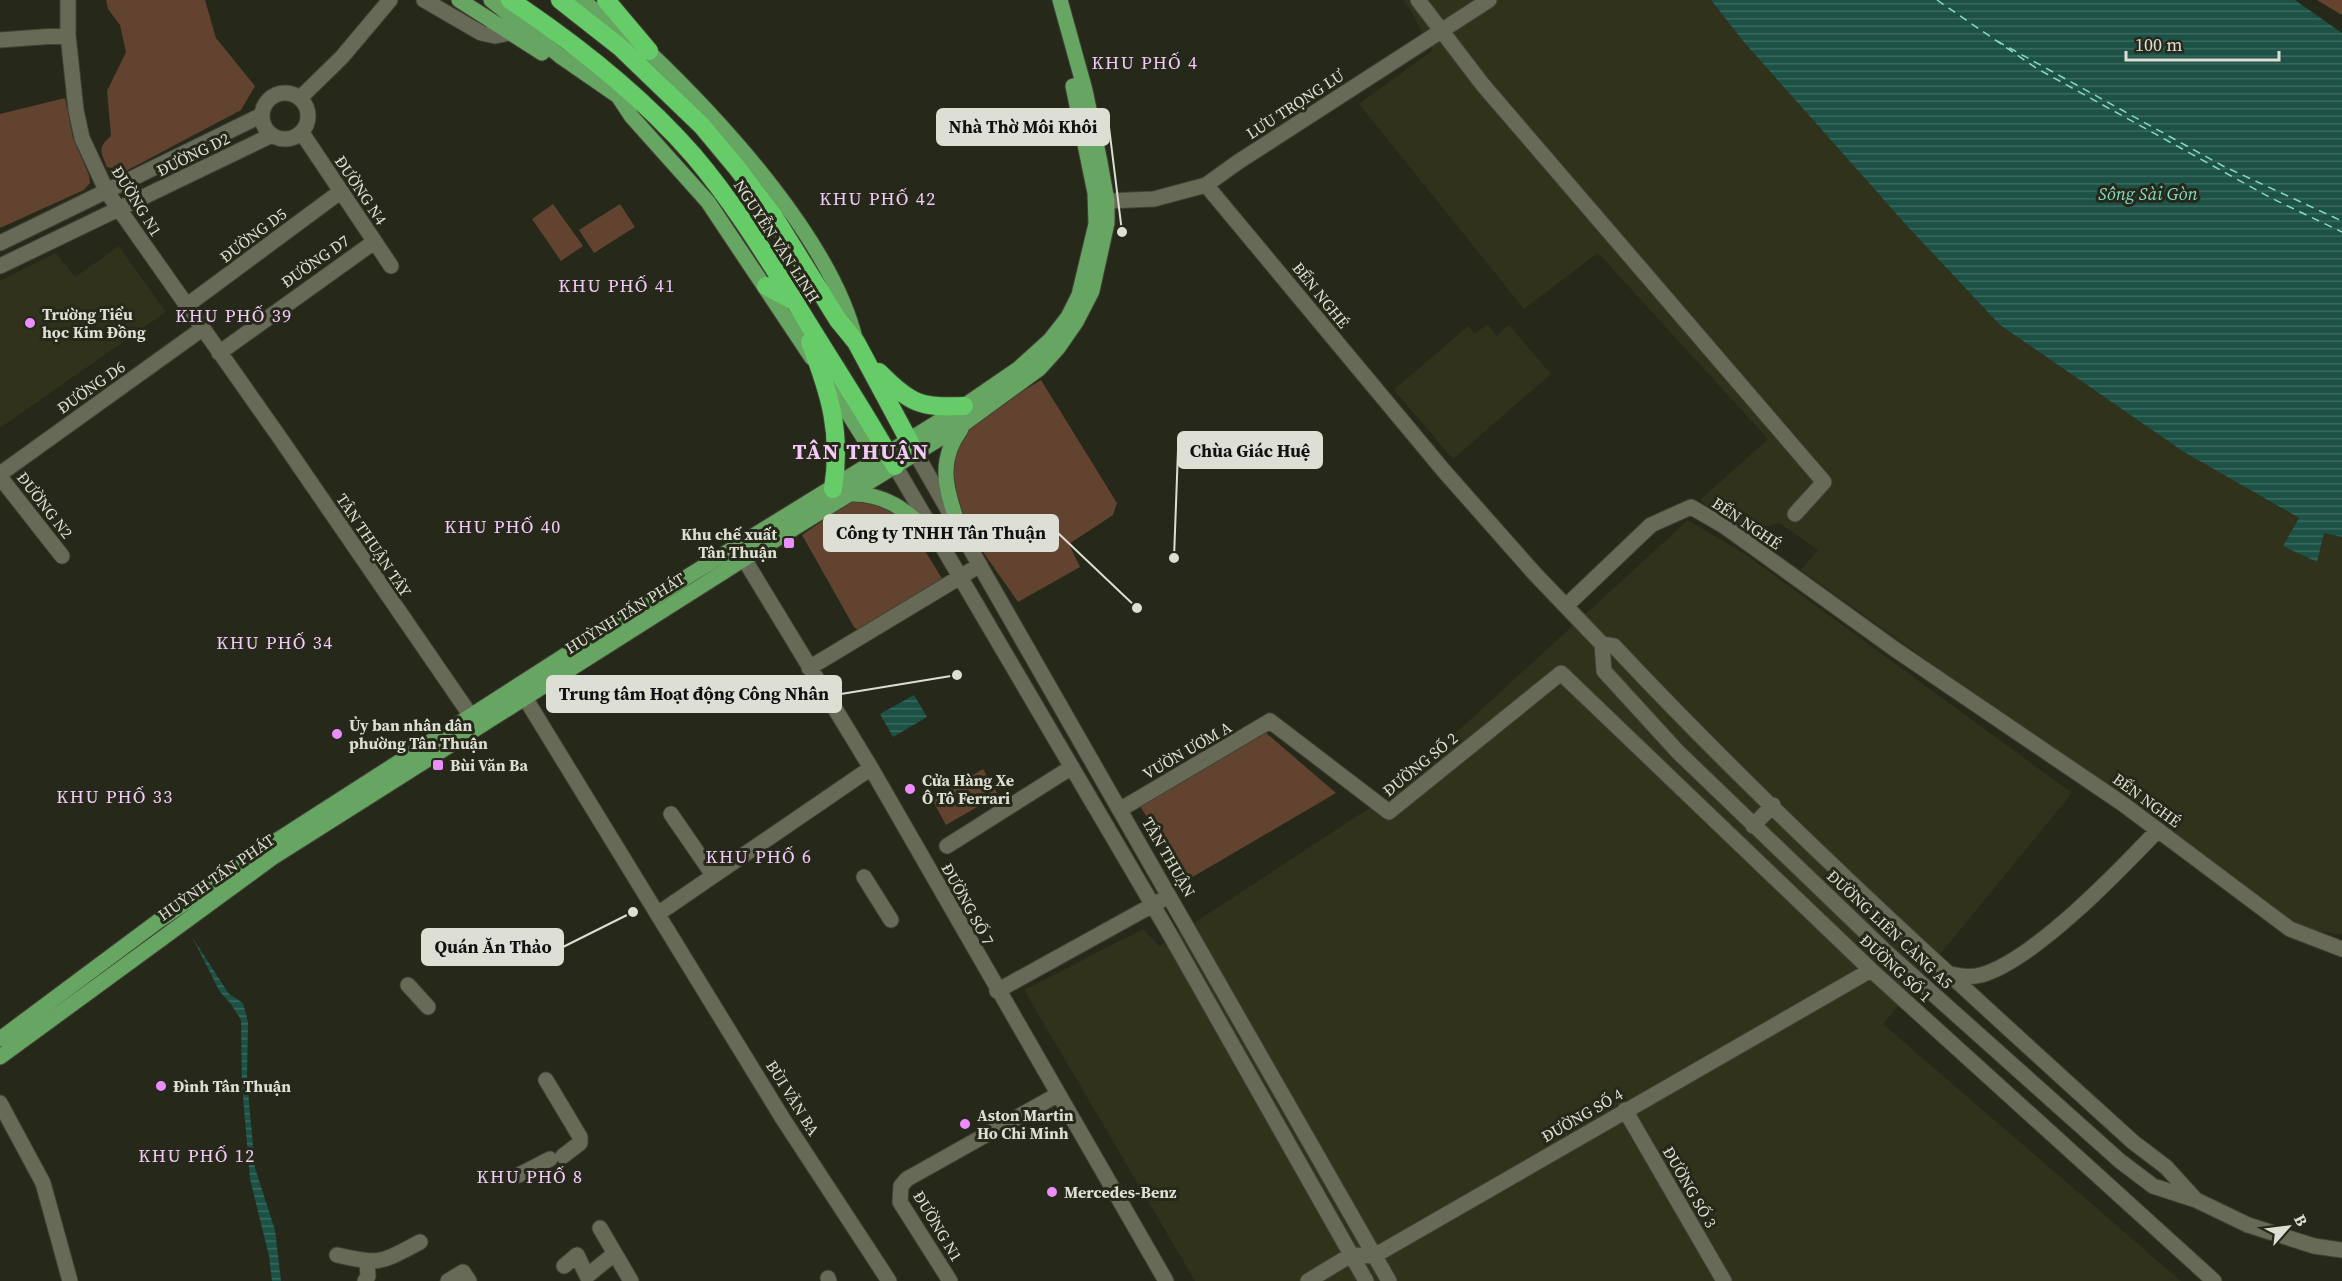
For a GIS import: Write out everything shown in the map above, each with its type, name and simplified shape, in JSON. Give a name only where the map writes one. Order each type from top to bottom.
[{"type":"highway","name":"NGUYỄN VĂN LINH","points":[[560,0],[621,48],[693,118],[737,168],[773,215],[838,320],[856,342],[912,446]]},
{"type":"highway","points":[[606,0],[649,51]]},
{"type":"highway","name":"NGUYỄN VĂN LINH","points":[[515,2],[643,104],[694,156],[722,190],[745,221],[794,301],[886,459]]},
{"type":"highway","points":[[621,48],[649,51]]},
{"type":"highway","points":[[688,92],[693,118]]},
{"type":"highway","points":[[618,96],[643,104]]},
{"type":"highway","points":[[766,286],[794,301],[823,374],[837,432],[837,462],[841,492]]},
{"type":"highway","points":[[866,359],[904,397],[932,408],[965,415]]},
{"type":"main road","name":"NGUYỄN VĂN LINH","points":[[459,0],[547,56],[560,56]]},
{"type":"main road","name":"NGUYỄN VĂN LINH","points":[[491,0],[560,56],[618,96],[632,117],[708,202],[823,374],[886,459]]},
{"type":"main road","name":"NGUYỄN VĂN LINH","points":[[581,0],[649,51],[735,140],[787,207],[850,312],[856,342]]},
{"type":"main road","name":"HUỲNH TẤN PHÁT","points":[[1051,0],[1095,163]]},
{"type":"main road","name":"HUỲNH TẤN PHÁT","points":[[268,853],[740,552],[841,492],[886,459],[965,415],[1050,340],[1068,317],[1079,295],[1101,201],[1085,90],[1060,0]]},
{"type":"main road","points":[[555,33],[560,56]]},
{"type":"main road","points":[[959,528],[947,491],[945,464],[949,445],[965,415]]},
{"type":"main road","points":[[841,492],[871,494],[889,500],[912,516],[939,540]]},
{"type":"main road","name":"HUỲNH TẤN PHÁT","points":[[0,1039],[78,990],[268,853],[471,716],[522,692]]},
{"type":"main road","name":"HUỲNH TẤN PHÁT","points":[[0,1057],[78,990]]},
{"type":"street","name":"ĐƯỜNG N1","points":[[68,0],[68,35],[82,138],[118,210],[248,394]]},
{"type":"street","points":[[424,0],[482,33],[495,36],[526,30]]},
{"type":"street","points":[[1418,0],[1483,85],[1824,482],[1795,514]]},
{"type":"street","name":"LƯU TRỌNG LƯ","points":[[1101,201],[1154,199],[1206,185],[1489,0]]},
{"type":"street","points":[[300,98],[342,57],[389,1]]},
{"type":"street","points":[[0,40],[68,35]]},
{"type":"street","points":[[290,93],[300,98],[308,113],[307,124],[302,133],[287,139],[272,135],[264,127],[262,115],[265,104],[273,96],[290,93]]},
{"type":"street","name":"ĐƯỜNG D2","points":[[0,243],[262,115]]},
{"type":"street","name":"ĐƯỜNG N4","points":[[302,133],[391,266]]},
{"type":"street","name":"ĐƯỜNG D2","points":[[0,266],[272,135]]},
{"type":"street","name":"BẾN NGHÉ","points":[[1206,185],[1394,413],[1566,606],[1651,525],[1691,507],[1724,526],[1896,650],[2158,830],[2290,929],[2342,949]]},
{"type":"street","name":"ĐƯỜNG D5","points":[[186,306],[340,192]]},
{"type":"street","name":"ĐƯỜNG D7","points":[[219,353],[374,242]]},
{"type":"street","name":"ĐƯỜNG D6","points":[[0,475],[202,329]]},
{"type":"street","name":"TÂN THUẬN TÂY","points":[[248,394],[471,716]]},
{"type":"street","name":"TÂN THUẬN","points":[[912,446],[1389,1281]]},
{"type":"street","points":[[886,459],[939,540],[1072,767],[1366,1281]]},
{"type":"street","name":"ĐƯỜNG N2","points":[[0,475],[62,556]]},
{"type":"street","name":"ĐƯỜNG SỐ 7","points":[[740,552],[871,768],[997,991],[1166,1281]]},
{"type":"street","points":[[809,668],[980,565]]},
{"type":"street","name":"ĐƯỜNG LIÊN CẢNG A5","points":[[1566,606],[1602,644],[1614,646],[1692,729],[1901,931],[2133,1142],[2166,1167],[2196,1200]]},
{"type":"street","name":"ĐƯỜNG LIÊN CẢNG A5","points":[[1602,644],[1604,671],[1678,752],[1884,950],[2120,1161],[2153,1186],[2196,1200],[2248,1226],[2314,1246],[2342,1250]]},
{"type":"street","name":"ĐƯỜNG SỐ 2","points":[[1270,721],[1389,812],[1561,673]]},
{"type":"street","name":"ĐƯỜNG SỐ 1","points":[[1561,673],[1871,970],[2214,1281]]},
{"type":"street","name":"BÙI VĂN BA","points":[[522,692],[783,1119],[889,1281]]},
{"type":"street","name":"VƯỜN ƯƠM A","points":[[1121,809],[1270,721]]},
{"type":"street","points":[[947,846],[1072,767]]},
{"type":"street","points":[[659,913],[871,768]]},
{"type":"street","points":[[1753,826],[1773,805]]},
{"type":"street","points":[[671,814],[713,875]]},
{"type":"street","points":[[1112,836],[1130,825]]},
{"type":"street","points":[[1949,974],[1970,977],[1983,975],[2016,958],[2092,896],[2158,830]]},
{"type":"street","points":[[864,877],[891,920]]},
{"type":"street","points":[[997,991],[1170,895]]},
{"type":"street","points":[[1884,950],[1901,931]]},
{"type":"street","name":"ĐƯỜNG SỐ 4","points":[[1374,1256],[1871,970]]},
{"type":"street","points":[[408,985],[428,1007]]},
{"type":"street","points":[[519,1175],[580,1143],[580,1137],[546,1080]]},
{"type":"street","name":"ĐƯỜNG N1","points":[[950,1281],[900,1202],[899,1189],[908,1179],[1057,1095]]},
{"type":"street","points":[[0,1103],[43,1184],[70,1281]]},
{"type":"street","name":"ĐƯỜNG SỐ 3","points":[[1625,1110],[1724,1281]]},
{"type":"street","points":[[600,1228],[631,1281]]},
{"type":"street","points":[[337,1255],[367,1262],[382,1262],[420,1242]]},
{"type":"street","points":[[564,1266],[578,1256],[587,1276],[614,1254]]},
{"type":"street","points":[[1308,1281],[1351,1255],[1374,1256]]},
{"type":"street","points":[[365,1281],[368,1276],[367,1262]]},
{"type":"street","points":[[448,1281],[464,1272],[469,1281]]},
{"type":"shaded area","points":[[106,0],[205,0],[216,38],[255,86],[241,110],[126,171],[107,167],[101,150],[111,136],[107,91],[126,52],[120,25],[108,9]]},
{"type":"shaded area","points":[[1404,0],[1711,0],[1743,41],[1908,227],[2000,325],[2184,452],[2300,519],[2283,545],[2324,533],[2342,537],[2342,935],[2309,929],[2293,923],[1801,570],[1818,550],[1779,523],[1742,534],[1700,500],[1768,439],[1598,253],[1524,309],[1359,104],[1433,50]]},
{"type":"shaded area","points":[[65,98],[73,138],[89,175],[90,183],[84,190],[0,228],[0,114]]},
{"type":"shaded area","points":[[553,204],[583,246],[561,261],[532,219]]},
{"type":"shaded area","points":[[620,204],[635,227],[594,253],[579,230]]},
{"type":"shaded area","points":[[119,246],[166,312],[0,428],[0,281],[56,253],[75,277]]},
{"type":"shaded area","points":[[1487,324],[1497,336],[1509,325],[1551,374],[1453,459],[1394,390],[1468,326],[1475,334]]},
{"type":"shaded area","points":[[1041,380],[1117,503],[1113,515],[1069,544],[1080,567],[1018,602],[984,553],[963,517],[956,498],[953,479],[954,446],[972,424]]},
{"type":"shaded area","points":[[868,496],[907,521],[944,582],[862,633],[854,627],[802,535],[856,498]]},
{"type":"shaded area","points":[[1688,520],[1745,554],[2072,793],[1883,1024],[2181,1281],[1195,1281],[1024,990],[1143,929],[1159,946],[1386,797]]},
{"type":"shaded area","points":[[1265,732],[1336,793],[1184,882],[1139,804]]},
{"type":"shaded area","points":[[983,769],[998,795],[946,825],[932,799]]},
{"type":"green space","points":[[2317,0],[2342,0],[2342,15]]},
{"type":"water","name":"Sông Sài Gòn","points":[[1711,0],[2295,0],[2342,33],[2342,537],[2324,533],[2317,562],[2283,546],[2299,518],[2184,452],[2000,325],[1908,227],[1743,41]]},
{"type":"water","points":[[914,695],[927,717],[893,737],[880,714]]},
{"type":"water","points":[[192,937],[229,994],[243,1003],[248,1022],[247,1080],[255,1168],[275,1230],[281,1281],[272,1281],[269,1256],[250,1179],[242,1085],[241,1020],[220,992]]},
{"type":"ferry route","points":[[1937,0],[2036,68],[2271,198],[2342,232]]},
{"type":"ferry route","points":[[1997,41],[2223,166],[2342,221]]},
{"type":"place","name":"Nhà Thờ Môi Khôi","points":[[1122,232]]},
{"type":"place","name":"Trường Tiểu học Kim Đồng","points":[[30,323]]},
{"type":"place","name":"Khu chế xuất Tân Thuận","points":[[789,543]]},
{"type":"place","name":"Chùa Giác Huệ","points":[[1174,558]]},
{"type":"place","name":"Công ty TNHH Tân Thuận","points":[[1137,608]]},
{"type":"place","name":"Trung tâm Hoạt động Công Nhân","points":[[957,675]]},
{"type":"place","name":"Ủy ban nhân dân phường Tân Thuận","points":[[337,734]]},
{"type":"place","name":"Bùi Văn Ba","points":[[438,765]]},
{"type":"place","name":"Cửa Hàng Xe Ô Tô Ferrari","points":[[910,789]]},
{"type":"place","name":"Quán Ăn Thảo","points":[[633,912]]},
{"type":"place","name":"Đình Tân Thuận","points":[[161,1086]]},
{"type":"place","name":"Aston Martin Ho Chi Minh","points":[[965,1124]]},
{"type":"place","name":"Mercedes-Benz","points":[[1052,1192]]},
{"type":"district","name":"KHU PHỐ 4","points":[[1145,62]]},
{"type":"district","name":"KHU PHỐ 42","points":[[878,198]]},
{"type":"district","name":"KHU PHỐ 41","points":[[617,285]]},
{"type":"district","name":"KHU PHỐ 39","points":[[234,315]]},
{"type":"district","name":"TÂN THUẬN","points":[[861,451]]},
{"type":"district","name":"KHU PHỐ 40","points":[[503,526]]},
{"type":"district","name":"KHU PHỐ 34","points":[[275,642]]},
{"type":"district","name":"KHU PHỐ 33","points":[[115,796]]},
{"type":"district","name":"KHU PHỐ 6","points":[[759,856]]},
{"type":"district","name":"KHU PHỐ 12","points":[[197,1155]]},
{"type":"district","name":"KHU PHỐ 8","points":[[530,1176]]}]
